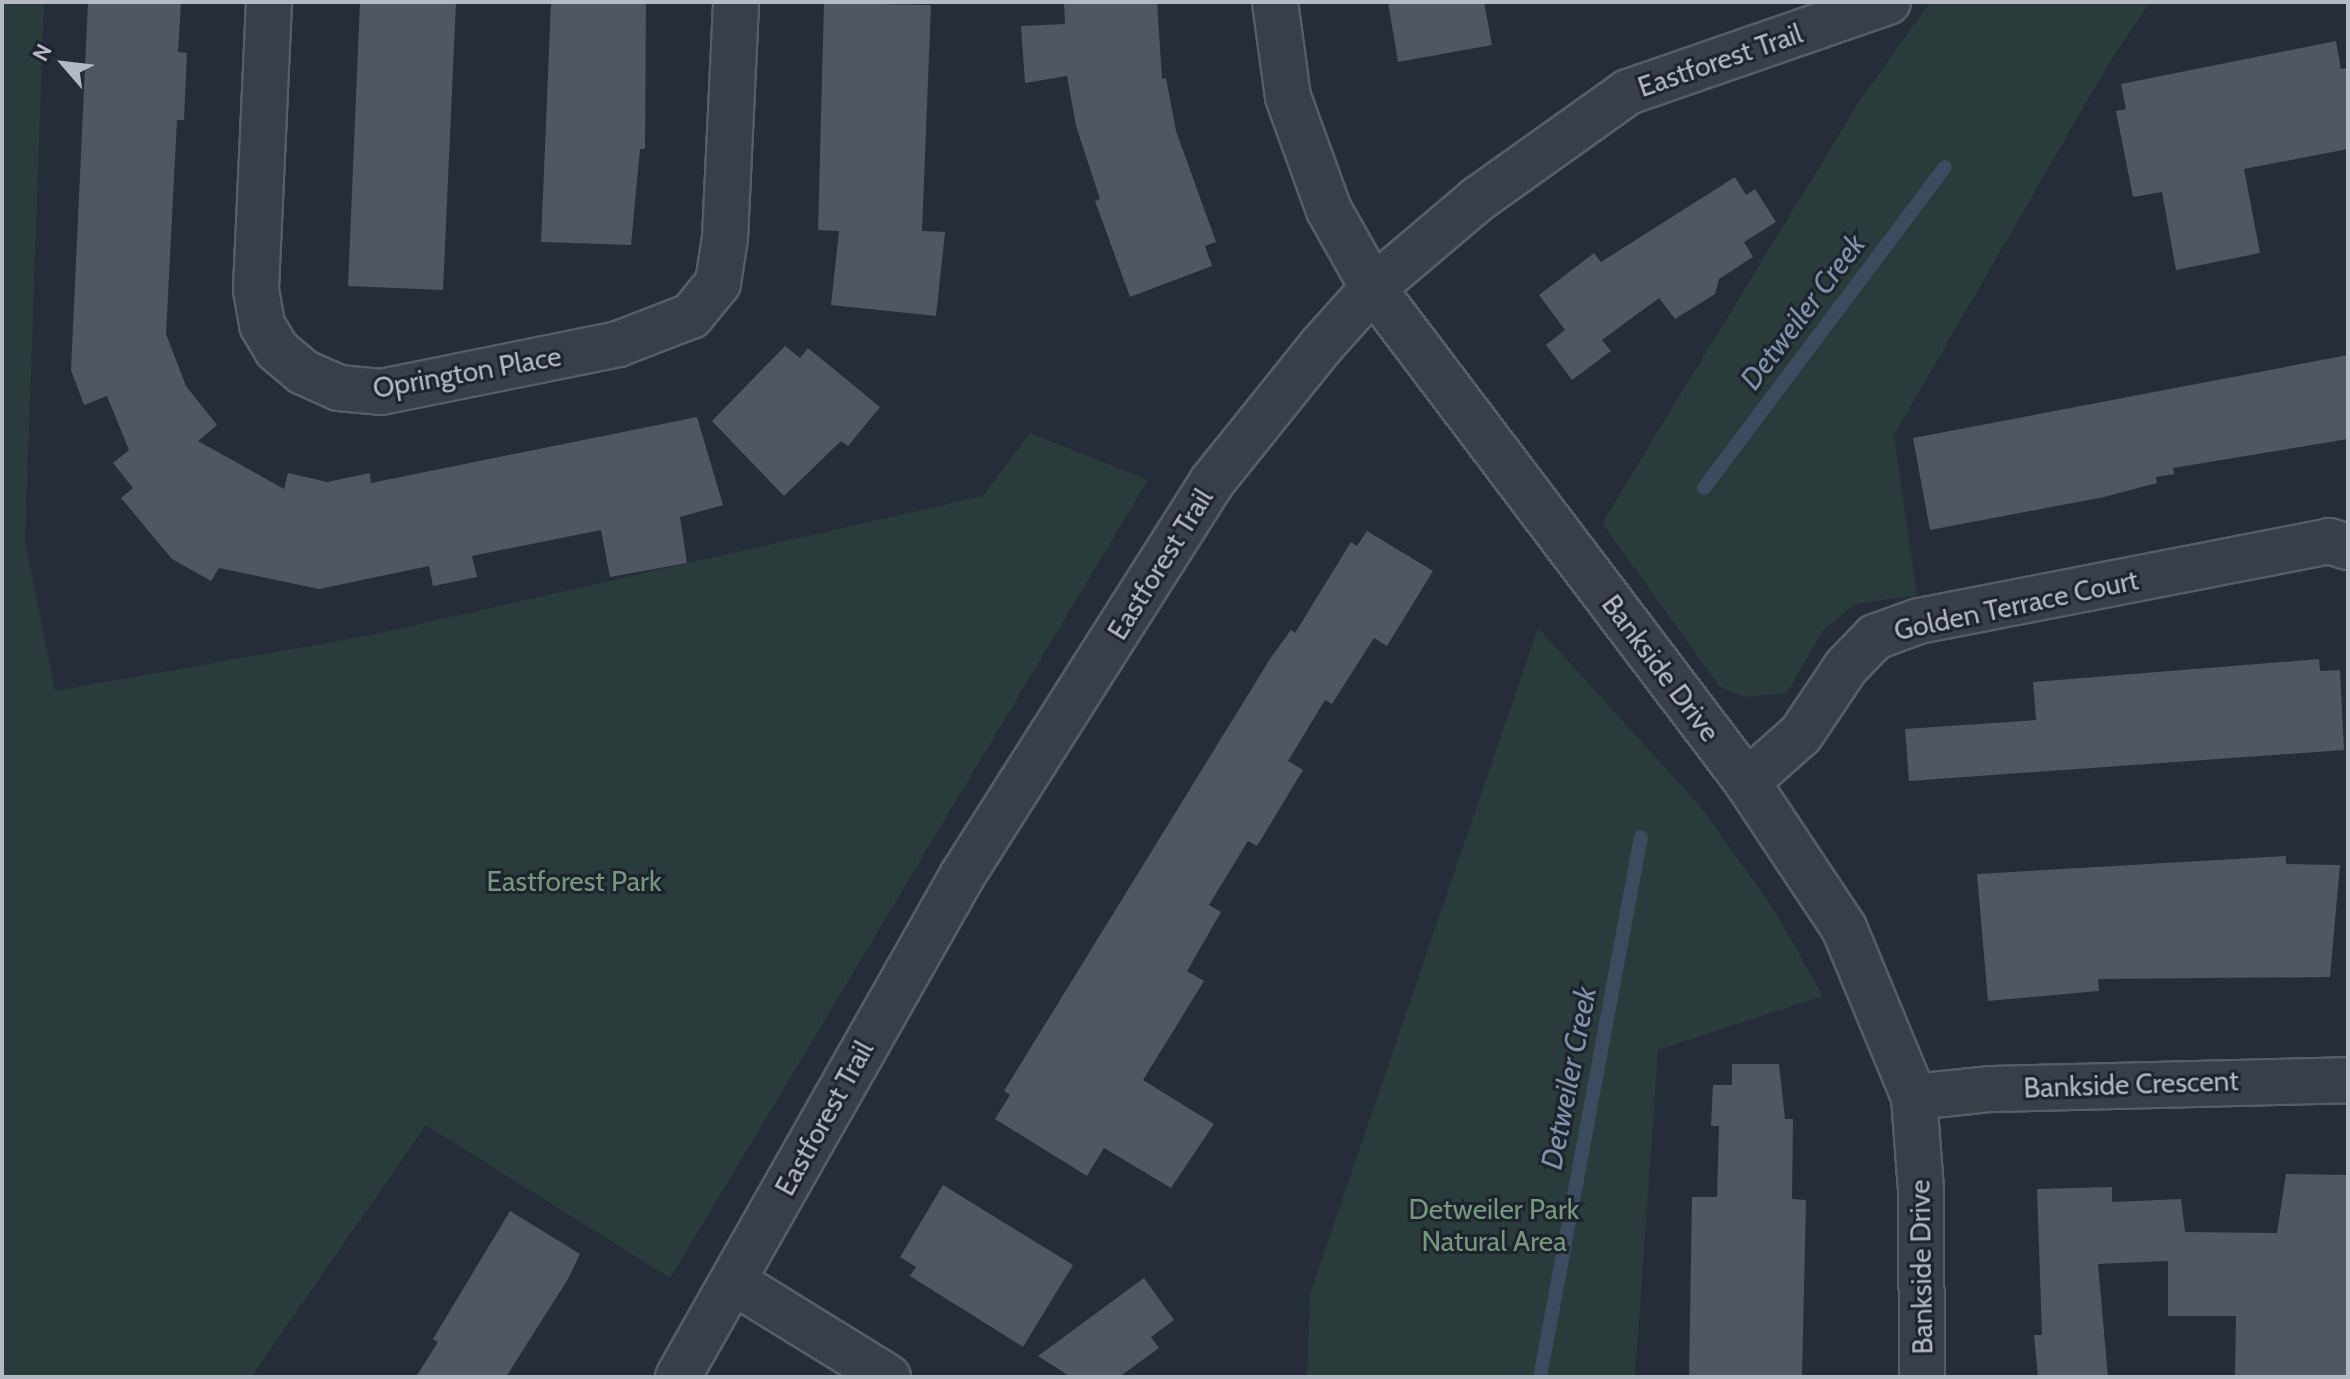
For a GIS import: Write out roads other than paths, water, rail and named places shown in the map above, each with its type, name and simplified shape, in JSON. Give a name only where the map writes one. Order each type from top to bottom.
[{"type":"street","name":"Oprington Place","points":[[269,2],[256,290],[262,325],[277,350],[303,372],[339,388],[381,392],[618,344],[691,316],[718,283],[725,238],[736,2]]},
{"type":"street","name":"Bankside Drive","points":[[1275,2],[1288,97],[1329,210],[1373,288],[1747,782],[1844,928],[1914,1097],[1921,1191],[1922,1377]]},
{"type":"street","name":"Eastforest Trail","points":[[678,1377],[962,876],[1211,483],[1373,288],[1478,199],[1628,92],[1888,2]]},
{"type":"street","name":"Golden Terrace Court","points":[[1747,782],[1801,734],[1846,667],[1875,637],[1919,621],[2329,541],[2348,547]]},
{"type":"street","name":"Bankside Crescent","points":[[1914,1097],[2008,1088],[2348,1080]]},
{"type":"street","points":[[734,1282],[888,1377]]},
{"type":"waterway","name":"Detweiler Creek","points":[[1704,488],[1945,167]]},
{"type":"waterway","name":"Detweiler Creek","points":[[1540,1377],[1641,837]]},
{"type":"park label","name":"Eastforest Park","points":[[574,881]]},
{"type":"park label","name":"Detweiler Park Natural Area","points":[[1494,1225]]}]
